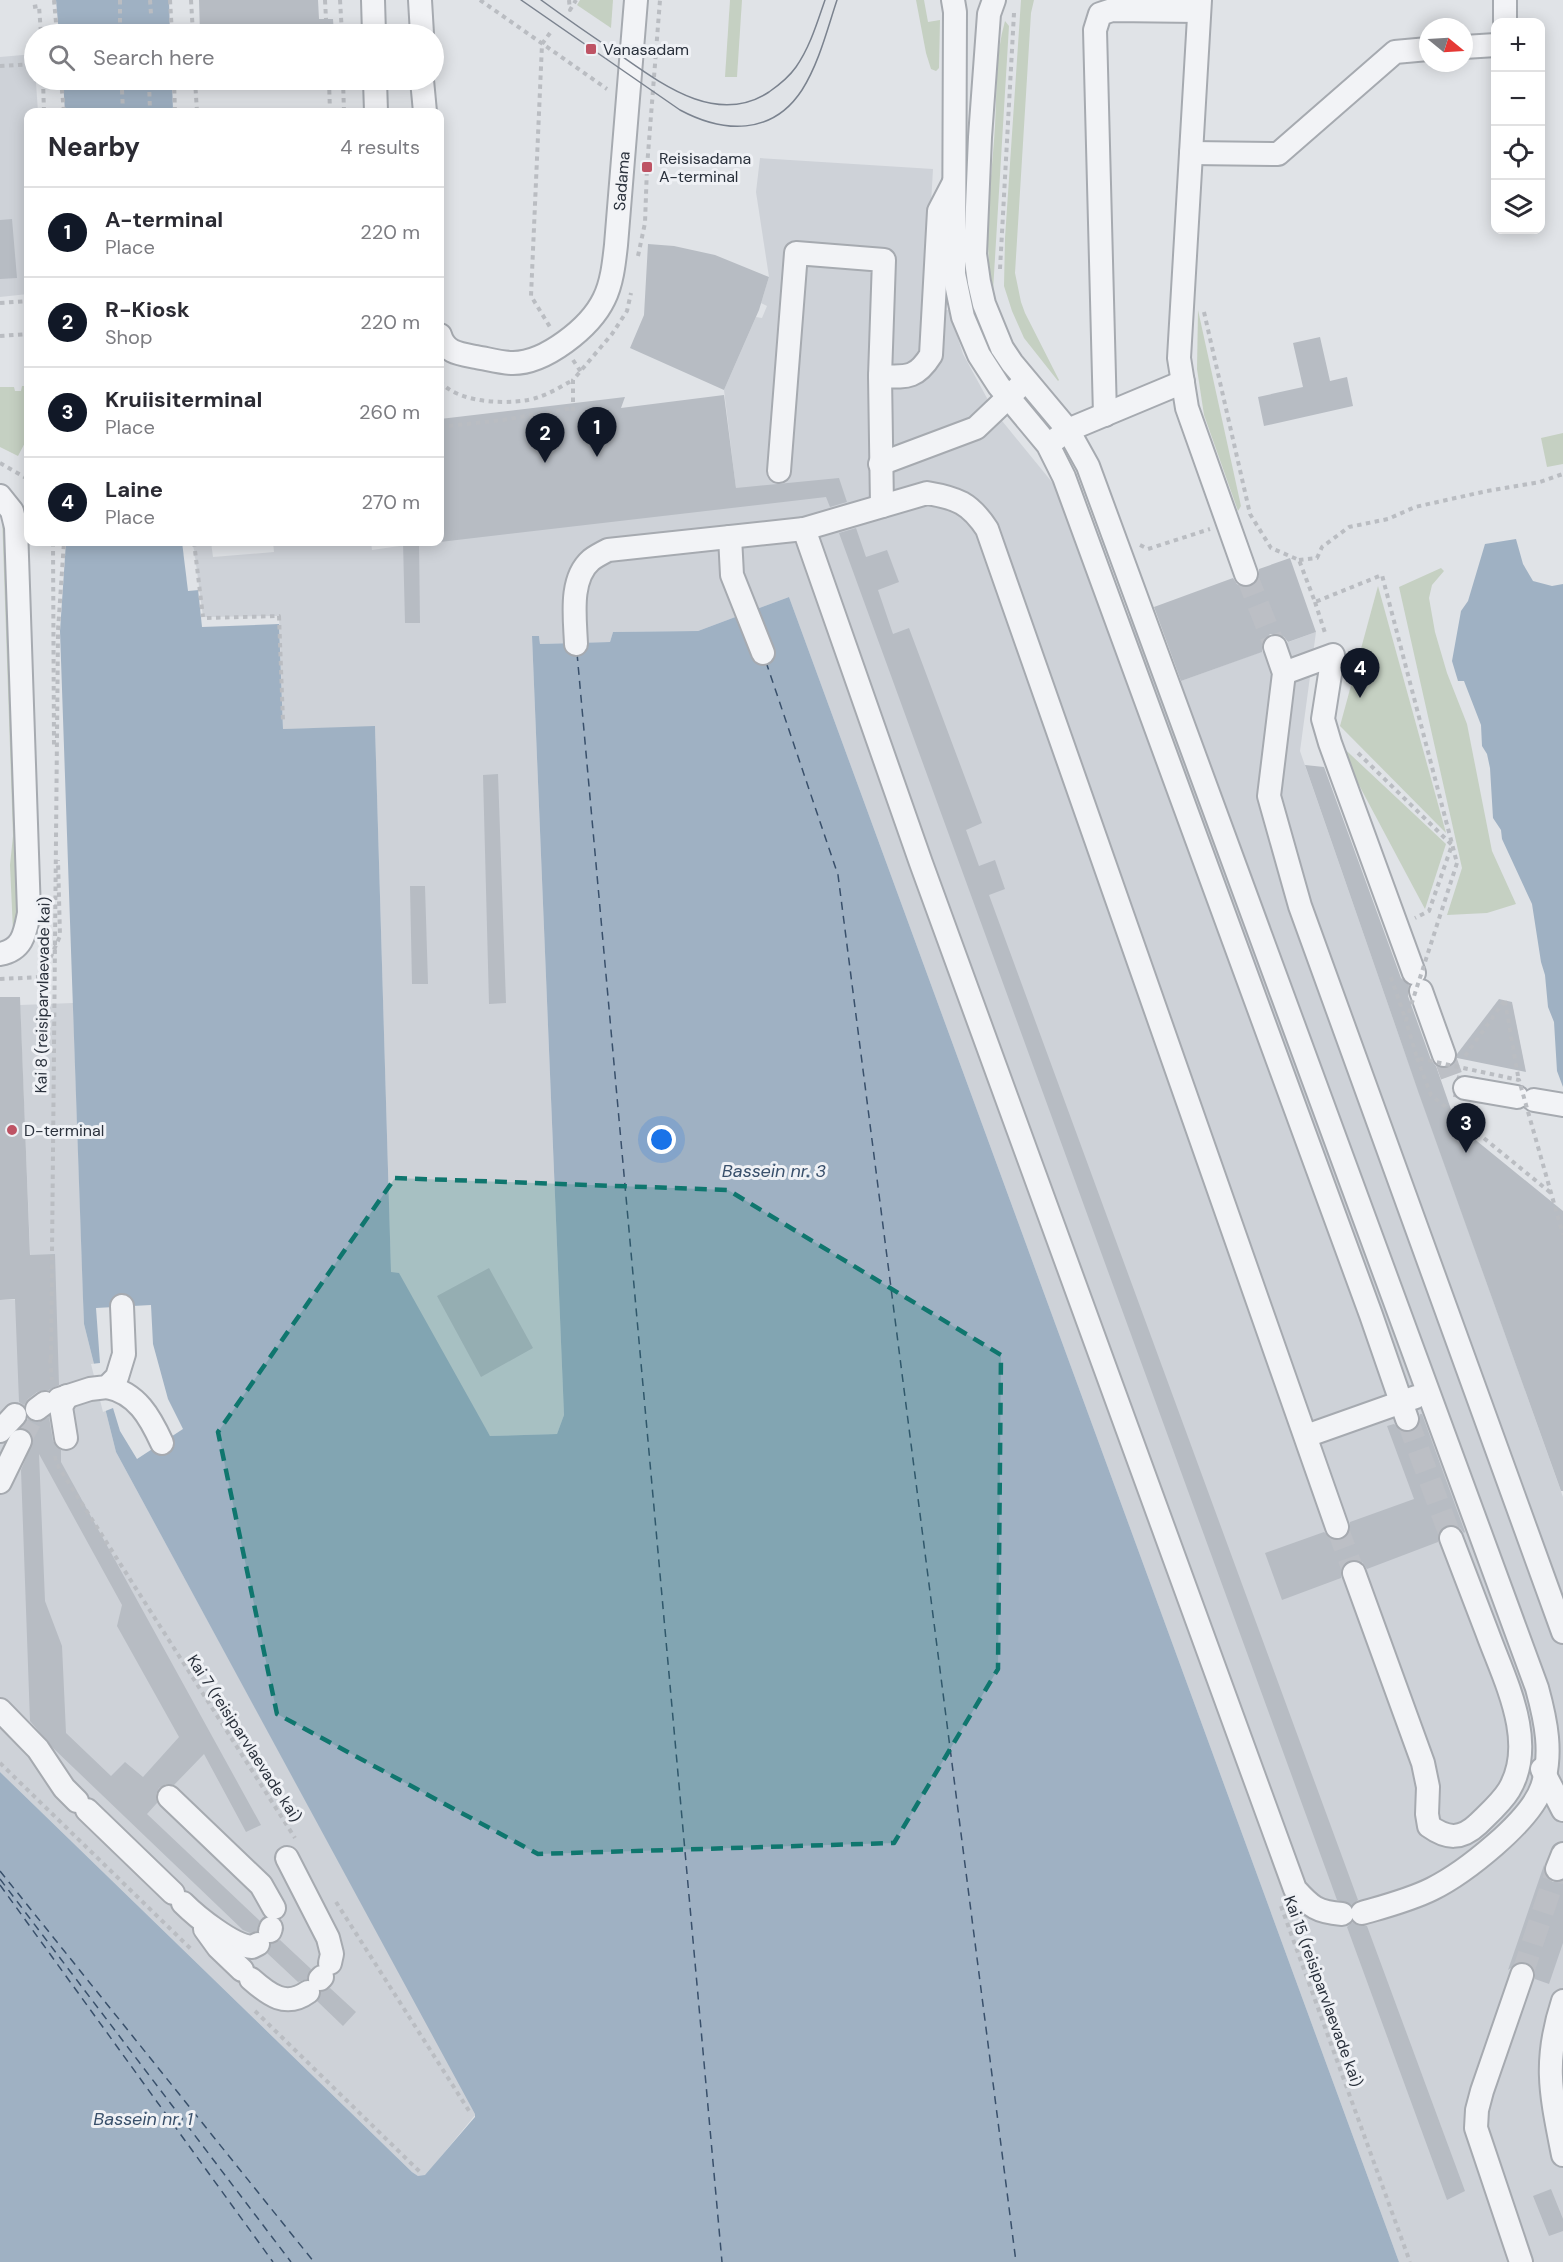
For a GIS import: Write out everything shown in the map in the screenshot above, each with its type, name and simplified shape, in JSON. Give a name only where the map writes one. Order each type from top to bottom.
[{"type":"street","points":[[373,0],[374,24]]},
{"type":"street","points":[[419,0],[420,24]]},
{"type":"street","name":"Sadama","points":[[444,344],[452,352],[512,363],[534,361],[561,345],[590,321],[604,298],[613,268],[636,0]]},
{"type":"street","points":[[953,0],[954,274],[963,316],[979,354],[1008,398],[1048,445],[1064,477],[1404,1410]]},
{"type":"street","points":[[1505,18],[1506,0]]},
{"type":"street","points":[[1004,4],[988,25],[980,137],[975,254],[984,304],[1002,348],[1068,430],[1088,466],[1563,1760]]},
{"type":"street","points":[[1105,415],[1095,30],[1100,14],[1112,10],[1200,5],[1179,358],[1187,408],[1246,574]]},
{"type":"street","points":[[1473,46],[1491,45]]},
{"type":"street","points":[[1191,153],[1278,154],[1395,52],[1419,50]]},
{"type":"street","points":[[375,90],[376,108]]},
{"type":"street","points":[[424,90],[425,108]]},
{"type":"street","points":[[880,376],[904,376],[921,371],[931,355],[939,210],[955,180]]},
{"type":"street","points":[[779,471],[796,253],[884,260],[880,376],[882,506]]},
{"type":"street","points":[[880,464],[976,428],[1026,380]]},
{"type":"street","points":[[1048,445],[1068,430],[1183,382]]},
{"type":"street","points":[[576,644],[574,602],[579,579],[590,561],[608,550],[804,529],[927,493],[947,496],[964,503],[978,514],[987,529],[1337,1527]]},
{"type":"street","points":[[0,496],[12,511],[16,527],[29,913],[25,932],[18,945],[13,951],[0,954]]},
{"type":"street","points":[[804,529],[921,864],[1295,1889],[1310,1906],[1325,1913],[1352,1913],[1394,1904],[1433,1889],[1466,1867],[1520,1820],[1542,1789],[1549,1753],[1543,1709]]},
{"type":"street","points":[[730,537],[732,575],[763,653]]},
{"type":"street","points":[[1275,647],[1284,673],[1269,796],[1300,906],[1563,1632]]},
{"type":"street","points":[[1284,673],[1333,655],[1323,719],[1330,743],[1417,982],[1455,1070],[1563,1105]]},
{"type":"street","points":[[107,1387],[117,1377],[123,1361],[122,1306]]},
{"type":"street","points":[[0,1482],[10,1436],[41,1404],[107,1387],[116,1389],[139,1404],[162,1443]]},
{"type":"street","points":[[1306,1436],[1404,1410],[1428,1393]]},
{"type":"street","points":[[41,1404],[61,1407],[60,1445]]},
{"type":"street","points":[[1354,1573],[1423,1763],[1428,1787],[1429,1826],[1440,1834],[1453,1837],[1471,1830],[1509,1790],[1519,1759],[1520,1741],[1509,1693],[1451,1538]]},
{"type":"street","points":[[0,1710],[38,1749],[64,1788],[184,1904],[218,1947],[266,1991],[284,2000],[293,2000],[320,1977],[332,1953],[293,1851]]},
{"type":"street","points":[[1517,1720],[1563,1810]]},
{"type":"street","points":[[169,1797],[261,1885],[268,1928],[252,1947],[247,1947],[184,1904]]},
{"type":"street","points":[[1521,2262],[1476,2128],[1477,2110],[1482,2091],[1522,1975]]},
{"type":"street","points":[[1563,2001],[1552,2041],[1550,2076],[1563,2155]]},
{"type":"path","points":[[54,0],[56,24]]},
{"type":"path","points":[[120,0],[120,24]]},
{"type":"path","points":[[150,0],[151,14]]},
{"type":"path","points":[[170,0],[171,24]]},
{"type":"path","points":[[191,0],[192,24]]},
{"type":"path","points":[[325,0],[326,19]]},
{"type":"path","points":[[340,0],[341,24]]},
{"type":"path","points":[[480,0],[612,92]]},
{"type":"path","points":[[569,0],[570,9],[576,0]]},
{"type":"path","points":[[1000,279],[1004,4]]},
{"type":"path","points":[[33,7],[39,6],[40,24]]},
{"type":"path","points":[[550,33],[543,44],[531,296],[561,345],[581,372]]},
{"type":"path","points":[[0,66],[24,65]]},
{"type":"path","points":[[43,90],[44,108]]},
{"type":"path","points":[[62,90],[64,108]]},
{"type":"path","points":[[122,90],[123,108]]},
{"type":"path","points":[[149,90],[150,108]]},
{"type":"path","points":[[174,90],[175,108]]},
{"type":"path","points":[[196,90],[197,108]]},
{"type":"path","points":[[329,90],[330,108]]},
{"type":"path","points":[[343,90],[344,108]]},
{"type":"path","points":[[0,303],[24,301]]},
{"type":"path","points":[[1204,311],[1250,514],[1271,548],[1299,560],[1317,558],[1322,547],[1349,527],[1388,519],[1415,507],[1540,482],[1563,474]]},
{"type":"path","points":[[0,336],[24,334]]},
{"type":"path","points":[[444,387],[462,397],[501,402],[537,398],[573,380],[588,364]]},
{"type":"path","points":[[444,427],[573,409],[573,380]]},
{"type":"path","points":[[0,463],[24,477]]},
{"type":"path","points":[[1136,542],[1148,549],[1227,523]]},
{"type":"path","points":[[0,979],[42,977],[60,936],[54,740],[54,546]]},
{"type":"path","name":"Kai 8 (reisiparvlaevade kai)","points":[[41,1404],[50,1359],[58,631],[64,546]]},
{"type":"path","points":[[195,546],[205,618],[279,616],[283,721]]},
{"type":"path","points":[[1299,560],[1333,655]]},
{"type":"path","points":[[1315,602],[1382,575],[1457,863],[1406,1021],[1431,1095],[1551,1193]]},
{"type":"path","points":[[1355,750],[1452,845]]},
{"type":"path","points":[[1429,911],[1452,845]]},
{"type":"path","points":[[1455,1070],[1505,1000],[1523,1092],[1563,1235]]},
{"type":"path","points":[[1417,1058],[1523,1092]]},
{"type":"path","name":"Kai 7 (reisiparvlaevade kai)","points":[[60,1445],[56,1463],[293,1851]]},
{"type":"path","points":[[330,1894],[471,2114]]},
{"type":"path","name":"Kai 15 (reisiparvlaevade kai)","points":[[1281,1906],[1410,2262]]},
{"type":"highlighted area","points":[[395,1178],[728,1190],[1001,1355],[998,1669],[894,1843],[538,1854],[277,1714],[218,1432]]},
{"type":"shaded area","points":[[24,55],[24,90],[36,90],[38,108],[24,108],[24,294],[0,297],[0,57]]},
{"type":"shaded area","points":[[760,158],[933,169],[925,309],[949,310],[963,354],[994,411],[1056,487],[1108,627],[1152,608],[1178,682],[1316,632],[1300,751],[1563,1497],[1563,2262],[1399,2262],[789,597],[698,631],[613,632],[610,642],[540,644],[539,636],[532,636],[564,1415],[557,1434],[490,1436],[391,1273],[375,727],[283,729],[279,616],[203,617],[194,546],[212,546],[213,557],[274,552],[273,546],[372,546],[372,550],[400,546],[444,546],[444,540],[737,497],[724,390],[756,317],[762,318],[767,306],[761,303],[769,277],[756,192]]},
{"type":"shaded area","points":[[73,1003],[84,1324],[116,1452],[476,2114],[425,2176],[418,2176],[412,2172],[0,1772],[0,1300],[32,1299],[20,1005]]},
{"type":"green space","points":[[580,0],[613,0],[611,28],[577,5]]},
{"type":"green space","points":[[730,0],[742,0],[737,77],[725,77]]},
{"type":"green space","points":[[916,0],[924,0],[928,22],[940,20],[939,68],[936,71],[931,69],[926,53]]},
{"type":"green space","points":[[1021,0],[1034,0],[1031,13],[1015,273],[1025,313],[1058,381],[1024,338],[1004,286],[1005,238]]},
{"type":"green space","points":[[1005,21],[1009,26],[993,291],[988,230],[998,60]]},
{"type":"green space","points":[[1198,310],[1241,506],[1238,511],[1204,415],[1197,369]]},
{"type":"green space","points":[[24,386],[24,445],[18,456],[0,447],[0,387],[14,387],[15,391],[21,391]]},
{"type":"green space","points":[[1563,433],[1563,464],[1547,467],[1541,438]]},
{"type":"green space","points":[[2,515],[5,516],[20,902],[13,931],[10,865],[13,836]]},
{"type":"green space","points":[[1441,568],[1444,571],[1432,585],[1429,598],[1435,632],[1447,673],[1467,724],[1492,851],[1516,904],[1487,913],[1447,915],[1462,868],[1399,587]]},
{"type":"green space","points":[[1378,586],[1446,833],[1340,726]]},
{"type":"green space","points":[[1335,740],[1446,844],[1425,909]]},
{"type":"water","points":[[56,0],[169,0],[170,24],[58,24]]},
{"type":"water","points":[[64,90],[172,90],[173,108],[65,108]]},
{"type":"water","points":[[1516,539],[1523,564],[1533,581],[1552,586],[1563,584],[1563,1087],[1557,1071],[1554,1022],[1548,1007],[1545,975],[1532,904],[1502,839],[1501,830],[1493,818],[1490,768],[1487,754],[1482,746],[1481,725],[1464,681],[1458,681],[1452,661],[1461,611],[1468,601],[1485,544]]},
{"type":"water","points":[[66,546],[193,546],[202,627],[279,624],[283,729],[375,726],[391,1272],[399,1273],[490,1436],[557,1434],[564,1415],[532,636],[539,636],[540,644],[610,642],[613,632],[698,631],[789,597],[1399,2262],[0,2262],[0,1772],[412,2172],[418,2176],[425,2175],[475,2117],[116,1452],[84,1324],[60,631]]},
{"type":"pier","points":[[182,546],[194,546],[199,590],[188,591]]},
{"type":"pier","points":[[151,1305],[153,1344],[168,1399],[183,1429],[137,1459],[120,1431],[113,1408],[103,1412],[91,1364],[100,1363],[96,1308]]},
{"type":"building","points":[[199,0],[318,0],[319,19],[333,19],[333,24],[200,24]]},
{"type":"building","points":[[12,219],[17,278],[0,279],[0,220]]},
{"type":"building","points":[[648,244],[674,246],[715,255],[769,277],[759,310],[724,390],[630,348],[644,315]]},
{"type":"building","points":[[1320,337],[1330,381],[1347,377],[1353,406],[1264,426],[1258,397],[1303,387],[1293,343]]},
{"type":"building","points":[[724,395],[736,488],[839,478],[847,502],[830,507],[826,497],[444,542],[444,419],[625,397],[621,408]]},
{"type":"building","points":[[856,528],[866,557],[887,550],[899,582],[878,590],[893,634],[909,628],[982,823],[966,830],[979,866],[995,860],[1005,889],[989,895],[1358,1900],[1352,1905],[1337,1900],[839,533]]},
{"type":"building","points":[[403,546],[419,546],[420,623],[405,623]]},
{"type":"building","points":[[1290,558],[1316,632],[1288,642],[1278,634],[1270,634],[1262,644],[1262,652],[1181,681],[1154,607],[1233,578],[1243,587],[1251,586],[1259,577],[1259,569]]},
{"type":"building","points":[[1305,765],[1324,767],[1401,978],[1409,985],[1408,996],[1456,1124],[1563,1211],[1563,1491],[1561,1491],[1419,1094]]},
{"type":"building","points":[[498,774],[506,1003],[489,1004],[483,775]]},
{"type":"building","points":[[410,886],[425,886],[428,984],[412,984]]},
{"type":"building","name":"D-terminal","points":[[0,997],[20,997],[30,1255],[55,1254],[59,1385],[37,1392],[24,1405],[19,1402],[15,1299],[0,1300]]},
{"type":"building","points":[[1499,999],[1512,1002],[1526,1072],[1457,1058],[1457,1054]]},
{"type":"building","points":[[489,1268],[533,1348],[481,1377],[437,1296]]},
{"type":"building","points":[[1420,1414],[1422,1414],[1465,1532],[1454,1525],[1447,1525],[1440,1530],[1438,1542],[1367,1569],[1362,1562],[1350,1560],[1343,1565],[1341,1578],[1282,1600],[1265,1553],[1324,1532],[1334,1540],[1342,1539],[1350,1530],[1350,1522],[1414,1499],[1387,1426],[1394,1424],[1404,1432],[1412,1431],[1420,1422]]},
{"type":"building","points":[[49,1417],[53,1441],[61,1450],[61,1462],[261,1825],[246,1832],[204,1754],[174,1785],[166,1784],[159,1788],[156,1794],[157,1803],[147,1814],[260,1921],[257,1931],[250,1933],[243,1930],[53,1748],[30,1721],[21,1470],[33,1441],[31,1433],[21,1428],[28,1419],[38,1422]],"holes":[[[39,1454],[122,1605],[117,1626],[179,1737],[143,1777],[125,1762],[111,1776],[66,1733],[62,1646],[45,1601]]]},
{"type":"building","points":[[1544,1865],[1547,1878],[1553,1882],[1563,1881],[1563,1943],[1549,1984],[1535,1979],[1535,1972],[1527,1962],[1519,1962],[1508,1970]]},
{"type":"building","points":[[1352,1922],[1359,1926],[1367,1926],[1465,2191],[1447,2200],[1347,1927]]},
{"type":"building","points":[[280,1940],[311,1969],[307,1979],[298,1982],[267,1953],[271,1944]]},
{"type":"building","points":[[330,1988],[356,2012],[343,2026],[317,2001],[321,1992]]},
{"type":"building","points":[[1551,2189],[1563,2219],[1563,2231],[1549,2236],[1533,2196]]},
{"type":"ferry route","points":[[577,653],[722,2262]]},
{"type":"ferry route","points":[[766,662],[838,875],[1016,2262]]},
{"type":"ferry route","points":[[0,1871],[314,2262]]},
{"type":"ferry route","points":[[0,1879],[291,2262]]},
{"type":"ferry route","points":[[0,1885],[273,2262]]},
{"type":"tunnel","points":[[1246,574],[1275,647]]},
{"type":"tunnel","points":[[1444,1055],[1455,1086],[1465,1088]]},
{"type":"tunnel","points":[[20,1441],[37,1409]]},
{"type":"tunnel","points":[[1407,1419],[1451,1538]]},
{"type":"tunnel","points":[[1337,1527],[1354,1573]]},
{"type":"tunnel","points":[[1522,1975],[1557,1869]]},
{"type":"tram line","points":[[521,0],[680,110],[696,118],[730,126],[762,123],[790,105],[802,90],[813,69],[837,0]]},
{"type":"tram line","points":[[541,0],[672,89],[691,98],[730,105],[749,101],[769,92],[790,74],[809,43],[825,0]]},
{"type":"place","name":"Vanasadam","points":[[591,49]]},
{"type":"place","name":"Reisisadama A-terminal","points":[[647,167]]},
{"type":"place","name":"A-terminal","points":[[597,457]]},
{"type":"place","name":"R-Kiosk","points":[[545,463]]},
{"type":"place","name":"Laine","points":[[1360,698]]},
{"type":"place","name":"D-terminal","points":[[12,1130]]},
{"type":"place","name":"Kruiisiterminal","points":[[1466,1153]]},
{"type":"water label","name":"Bassein nr. 3","points":[[774,1171]]},
{"type":"water label","name":"Bassein nr. 1","points":[[143,2119]]}]
